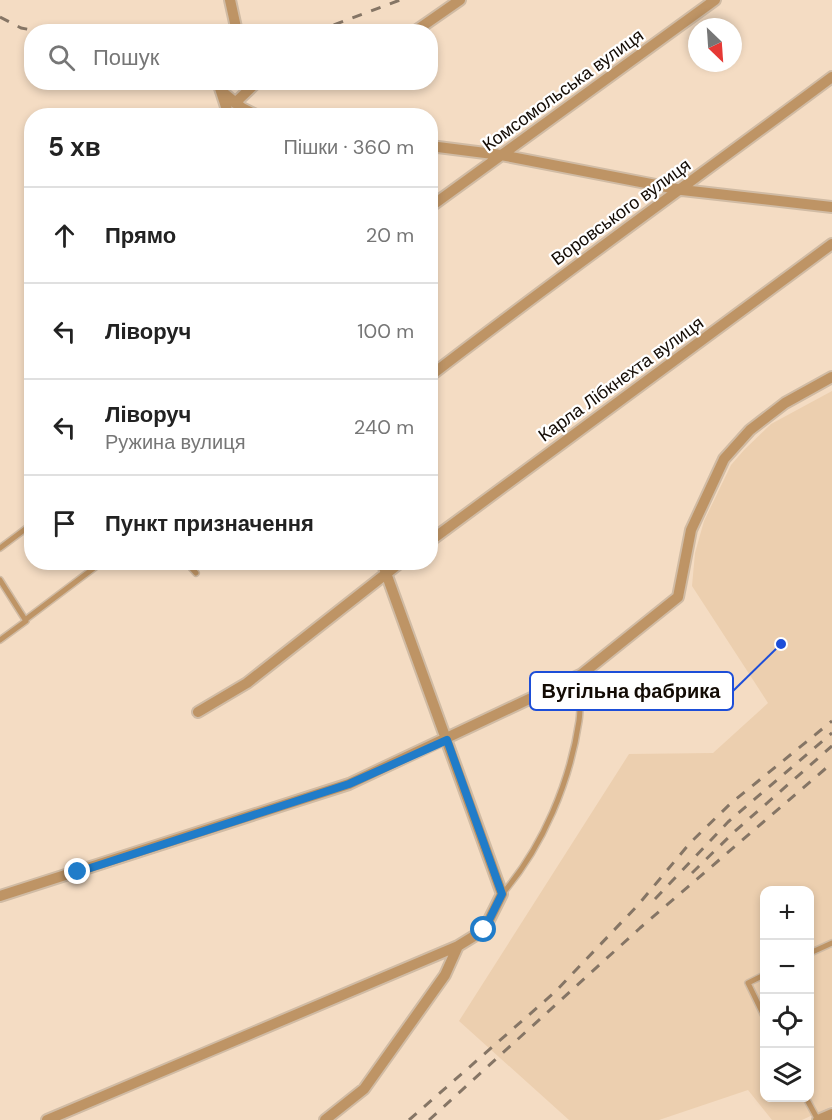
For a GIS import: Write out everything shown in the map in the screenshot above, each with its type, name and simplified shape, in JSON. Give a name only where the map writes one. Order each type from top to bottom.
[{"type":"street","points":[[230,0],[235,24]]},
{"type":"street","points":[[426,24],[460,0]]},
{"type":"street","name":"Комсомольська вулиця","points":[[438,201],[715,0]]},
{"type":"street","name":"Воровського вулиця","points":[[438,370],[542,290],[682,190],[832,77]]},
{"type":"street","points":[[220,90],[226,108]]},
{"type":"street","points":[[222,90],[244,108]]},
{"type":"street","points":[[235,103],[249,90]]},
{"type":"street","points":[[438,147],[501,155],[682,190],[832,207]]},
{"type":"street","name":"Карла Лібкнехта вулиця","points":[[438,535],[832,244]]},
{"type":"street","points":[[0,896],[349,784],[447,740],[580,675],[678,597],[691,530],[723,459],[750,430],[785,403],[832,377]]},
{"type":"street","points":[[47,1120],[458,946],[484,930],[502,894],[385,570]]},
{"type":"street","points":[[198,712],[247,683],[391,570]]},
{"type":"street","points":[[325,1120],[364,1089],[445,975],[458,946]]},
{"type":"street","points":[[818,1120],[832,1114]]},
{"type":"lane","points":[[0,548],[24,530]]},
{"type":"lane","points":[[0,640],[91,570]]},
{"type":"lane","points":[[193,570],[196,573]]},
{"type":"lane","points":[[0,580],[25,620]]},
{"type":"lane","points":[[502,894],[523,869],[549,818],[570,764],[579,720],[580,675]]},
{"type":"lane","points":[[814,951],[832,942]]},
{"type":"lane","points":[[760,977],[748,983],[760,1006]]},
{"type":"lane","points":[[808,1102],[818,1120]]},
{"type":"shaded area","points":[[832,391],[832,1106],[802,1120],[772,1120],[748,1090],[659,1120],[569,1120],[459,1021],[629,754],[713,753],[768,703],[692,586],[695,553],[704,521],[731,465],[771,424]]},
{"type":"railway","points":[[336,24],[400,0]]},
{"type":"railway","points":[[0,17],[24,29]]},
{"type":"railway","points":[[409,1120],[555,992],[638,905],[690,843],[730,804],[832,721]]},
{"type":"railway","points":[[655,899],[728,822],[832,733]]},
{"type":"railway","points":[[692,873],[734,832],[832,746]]},
{"type":"railway","points":[[429,1120],[640,928],[832,763]]},
{"type":"place","name":"Вугільна фабрика","points":[[781,644]]},
{"type":"route","points":[[78,872],[349,784],[447,740],[502,894],[484,930]]}]
